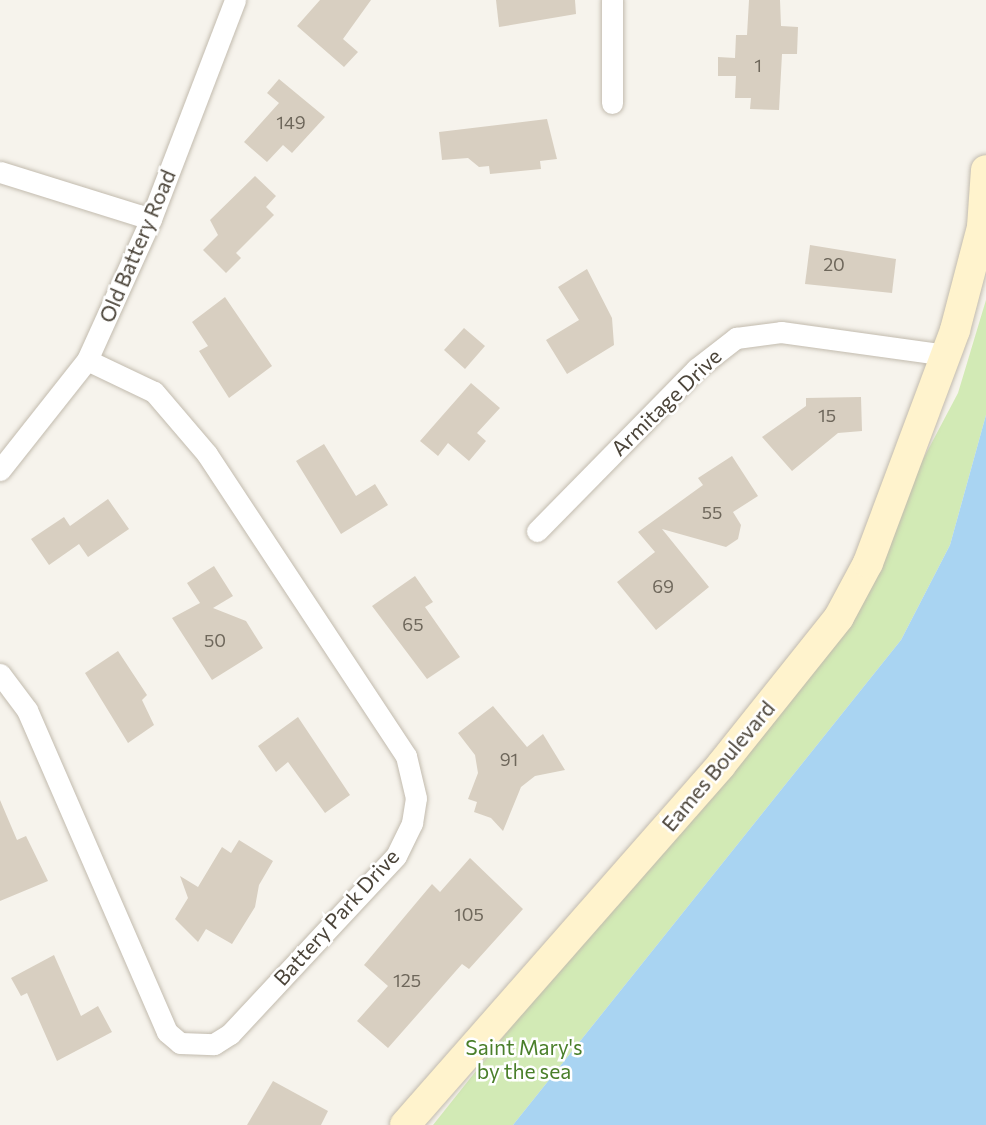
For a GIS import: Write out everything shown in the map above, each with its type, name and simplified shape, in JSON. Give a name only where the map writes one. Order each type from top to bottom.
[{"type":"street","name":"Old Battery Road","points":[[0,470],[87,360],[151,219],[235,0]]},
{"type":"street","points":[[612,0],[612,103]]},
{"type":"street","name":"Eames Boulevard","points":[[405,1125],[721,765],[839,617],[868,563],[947,355],[974,266],[986,170]]},
{"type":"street","points":[[0,172],[151,219]]},
{"type":"street","name":"Armitage Drive","points":[[537,531],[696,369],[736,338],[781,332],[947,355]]},
{"type":"street","name":"Battery Park Drive","points":[[0,674],[27,710],[167,1031],[180,1043],[214,1044],[230,1034],[396,856],[412,823],[416,798],[406,756],[207,454],[154,392],[87,360]]},
{"type":"green space","name":"Saint Mary's by the sea","points":[[986,300],[986,415],[950,545],[901,640],[513,1125],[433,1125],[845,607],[958,393]]},
{"type":"water","points":[[986,415],[986,1125],[513,1125],[901,640],[950,545]]},
{"type":"building","points":[[320,0],[371,0],[343,39],[358,52],[344,67],[297,26]]},
{"type":"building","points":[[496,0],[575,0],[576,14],[499,27]]},
{"type":"building","points":[[749,0],[780,0],[781,26],[798,27],[797,54],[782,54],[779,110],[750,109],[751,98],[735,98],[736,76],[718,76],[718,57],[735,58],[736,35],[747,35]]},
{"type":"building","points":[[279,79],[325,117],[292,153],[283,145],[267,162],[244,142],[279,103],[267,93]]},
{"type":"building","points":[[547,119],[557,159],[540,161],[541,169],[490,174],[489,166],[479,167],[468,158],[442,160],[439,132]]},
{"type":"building","points":[[255,176],[276,196],[266,207],[274,215],[236,253],[241,258],[226,273],[203,250],[218,235],[210,220]]},
{"type":"building","points":[[810,245],[896,259],[892,293],[805,284]]},
{"type":"building","points":[[587,269],[612,318],[614,345],[567,374],[546,340],[579,320],[558,287]]},
{"type":"building","points":[[225,297],[272,366],[229,398],[199,351],[208,346],[192,322]]},
{"type":"building","points":[[464,328],[485,346],[465,369],[444,350]]},
{"type":"building","points":[[471,383],[500,408],[477,433],[486,441],[469,461],[448,443],[438,456],[420,441]]},
{"type":"building","points":[[861,397],[862,431],[838,433],[792,471],[762,437],[806,406],[806,398]]},
{"type":"building","points":[[324,444],[356,496],[375,484],[388,505],[341,534],[296,461]]},
{"type":"building","points":[[732,456],[758,496],[733,512],[741,525],[738,539],[726,547],[662,529],[709,587],[656,630],[617,582],[655,552],[638,532],[703,485],[698,478]]},
{"type":"building","points":[[108,499],[129,529],[88,557],[79,544],[49,565],[31,539],[64,517],[70,526]]},
{"type":"building","points":[[214,566],[233,596],[213,608],[246,621],[263,648],[212,680],[172,618],[200,603],[187,583]]},
{"type":"building","points":[[415,576],[433,602],[425,607],[460,657],[427,679],[372,606]]},
{"type":"building","points":[[118,651],[147,695],[142,700],[154,725],[128,743],[85,673]]},
{"type":"building","points":[[493,706],[527,747],[543,734],[565,770],[535,776],[521,787],[503,831],[491,818],[474,812],[477,802],[468,799],[478,773],[475,755],[458,733]]},
{"type":"building","points":[[298,717],[350,795],[325,813],[288,762],[276,772],[258,746]]},
{"type":"building","points":[[0,800],[17,840],[26,836],[48,881],[0,901]]},
{"type":"building","points":[[239,840],[273,861],[259,885],[255,907],[232,944],[206,929],[198,942],[175,919],[188,898],[180,876],[198,887],[222,847],[231,853]]},
{"type":"building","points":[[470,858],[523,909],[469,969],[462,964],[388,1048],[357,1021],[388,986],[364,965],[432,884],[440,892]]},
{"type":"building","points":[[54,955],[81,1016],[98,1006],[112,1032],[57,1061],[27,993],[21,996],[11,978]]},
{"type":"building","points":[[273,1081],[328,1111],[321,1125],[247,1125]]}]
